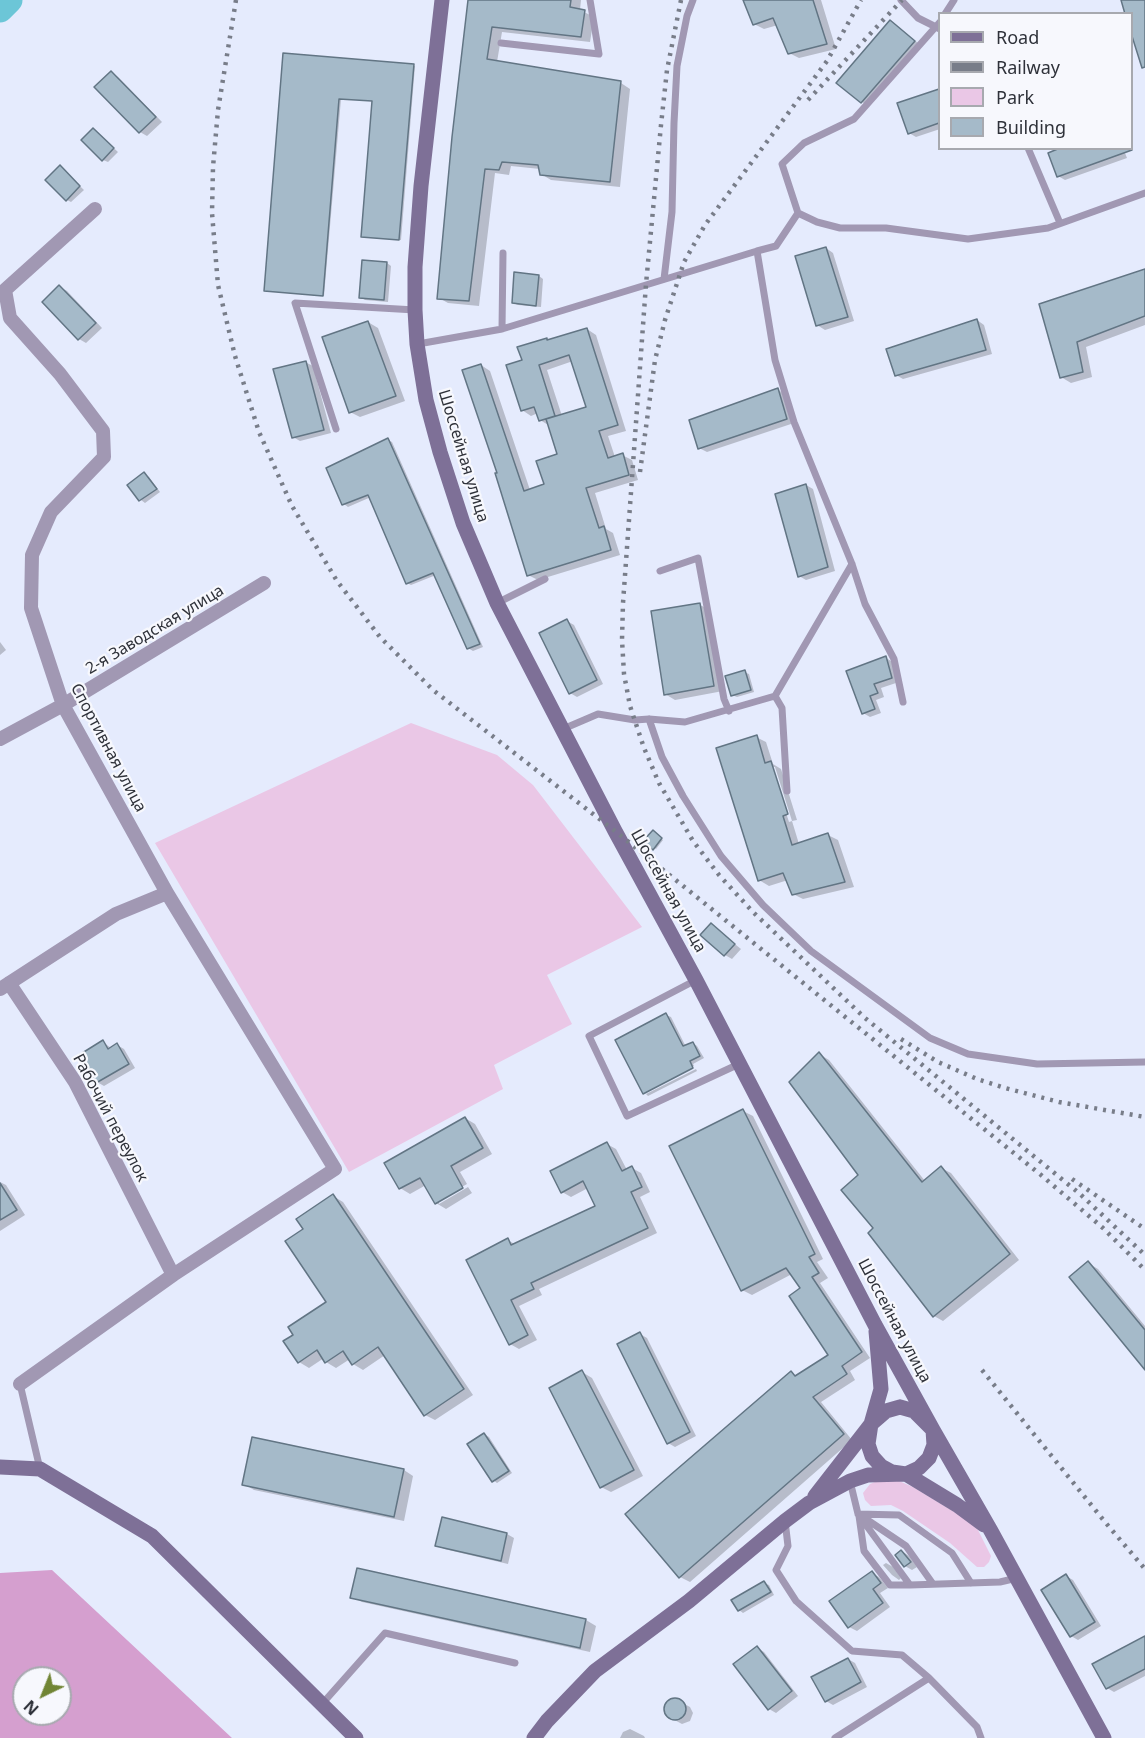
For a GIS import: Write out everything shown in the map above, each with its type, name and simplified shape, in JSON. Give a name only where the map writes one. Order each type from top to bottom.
[{"type":"main road","name":"Шоссейная улица","points":[[442,0],[421,186],[415,267],[415,310],[417,344],[426,400],[463,523],[497,603],[875,1325],[1104,1738]]},
{"type":"main road","points":[[875,1325],[881,1389],[868,1444],[872,1456],[881,1466],[892,1472],[906,1474],[957,1505],[991,1531]]},
{"type":"main road","points":[[534,1738],[547,1721],[595,1671],[689,1601],[809,1503],[868,1474],[906,1474],[919,1468],[929,1458],[934,1445],[933,1430],[914,1411],[900,1407],[886,1411],[872,1424],[809,1503]]},
{"type":"main road","points":[[0,1467],[40,1469],[152,1536],[356,1738]]},
{"type":"street","name":"Спортивная улица","points":[[95,209],[5,290],[10,318],[60,374],[103,431],[104,457],[51,512],[32,555],[31,608],[63,705],[167,893],[335,1169],[173,1275]]},
{"type":"street","name":"2-я Заводская улица","points":[[0,739],[63,705],[264,583]]},
{"type":"street","points":[[5,986],[116,914],[167,893]]},
{"type":"street","name":"Рабочий переулок","points":[[5,986],[75,1082],[173,1275]]},
{"type":"street","points":[[20,1384],[173,1275]]},
{"type":"lane","points":[[501,43],[599,54],[590,0]]},
{"type":"lane","points":[[664,279],[672,212],[677,66],[687,16],[693,0]]},
{"type":"lane","points":[[901,0],[918,18],[938,26],[854,119],[804,143],[782,164],[798,213],[840,228],[886,228],[968,238],[1048,228],[1145,193]]},
{"type":"lane","points":[[1029,150],[1060,223]]},
{"type":"lane","points":[[417,344],[502,329],[776,246],[798,213]]},
{"type":"lane","points":[[757,251],[775,360],[794,422],[852,564],[865,604],[894,659],[903,702]]},
{"type":"lane","points":[[502,329],[503,253]]},
{"type":"lane","points":[[336,429],[295,303],[415,310]]},
{"type":"lane","points":[[660,571],[698,558],[724,699],[729,711]]},
{"type":"lane","points":[[563,729],[598,714],[635,720],[685,722],[775,696],[852,564]]},
{"type":"lane","points":[[497,603],[545,579]]},
{"type":"lane","points":[[775,696],[782,708],[787,791]]},
{"type":"lane","points":[[650,719],[662,757],[683,796],[721,856],[763,905],[811,951],[930,1038],[968,1054],[1036,1064],[1145,1062]]},
{"type":"lane","points":[[696,980],[589,1036],[627,1116],[740,1064]]},
{"type":"lane","points":[[20,1384],[40,1469]]},
{"type":"lane","points":[[850,1481],[864,1551],[890,1585],[1000,1582],[1017,1578]]},
{"type":"lane","points":[[858,1514],[899,1515],[952,1554],[971,1583]]},
{"type":"lane","points":[[858,1514],[906,1546],[933,1584]]},
{"type":"lane","points":[[858,1514],[910,1585]]},
{"type":"lane","points":[[785,1521],[788,1546],[776,1570],[796,1601],[852,1651],[902,1655],[929,1678],[977,1727],[981,1738]]},
{"type":"lane","points":[[322,1704],[385,1633],[515,1663]]},
{"type":"lane","points":[[835,1738],[929,1678]]},
{"type":"green space","points":[[411,723],[497,755],[533,785],[642,927],[547,975],[572,1024],[494,1065],[503,1089],[349,1172],[155,843]]},
{"type":"green space","points":[[882,1479],[899,1481],[913,1487],[971,1522],[978,1530],[991,1556],[989,1562],[984,1567],[977,1567],[950,1543],[903,1511],[891,1505],[871,1506],[865,1500],[863,1493],[870,1484]]},
{"type":"shaded area","points":[[52,1570],[232,1738],[0,1738],[0,1573]]},
{"type":"building","points":[[468,0],[571,0],[570,7],[585,10],[581,37],[492,27],[487,59],[621,81],[610,182],[540,175],[538,165],[502,162],[499,170],[485,169],[469,301],[437,299]]},
{"type":"building","points":[[743,0],[813,0],[827,44],[788,54],[773,18],[753,25]]},
{"type":"building","points":[[1121,0],[1145,0],[1145,67],[1142,68],[1133,39],[1133,12],[1124,12]]},
{"type":"building","points":[[890,20],[915,41],[861,103],[836,83]]},
{"type":"building","points":[[283,53],[414,64],[399,240],[361,237],[372,101],[339,99],[323,296],[264,291]]},
{"type":"building","points":[[111,71],[156,117],[139,133],[94,87]]},
{"type":"building","points":[[938,89],[938,123],[908,134],[897,103]]},
{"type":"building","points":[[93,128],[114,148],[102,161],[81,140]]},
{"type":"building","points":[[1055,150],[1132,150],[1057,177],[1048,153]]},
{"type":"building","points":[[60,165],[80,186],[66,201],[45,180]]},
{"type":"building","points":[[826,247],[848,317],[816,326],[795,256]]},
{"type":"building","points":[[362,260],[387,262],[384,300],[359,298]]},
{"type":"building","points":[[1145,269],[1145,316],[1077,342],[1083,372],[1060,378],[1039,304]]},
{"type":"building","points":[[514,272],[539,275],[536,306],[512,303]]},
{"type":"building","points":[[59,285],[96,323],[78,340],[42,302]]},
{"type":"building","points":[[977,319],[986,350],[895,376],[886,349]]},
{"type":"building","points":[[368,321],[396,396],[349,413],[322,337]]},
{"type":"building","points":[[587,328],[618,425],[599,431],[608,458],[623,453],[629,475],[586,488],[599,528],[604,526],[611,550],[527,576],[495,473],[497,473],[462,370],[481,364],[524,491],[544,484],[536,461],[557,454],[546,419],[586,407],[569,355],[539,365],[555,416],[539,421],[534,407],[521,411],[506,365],[522,360],[517,347]]},
{"type":"building","points":[[306,361],[324,430],[292,438],[273,369]]},
{"type":"building","points":[[778,388],[787,419],[698,449],[689,420]]},
{"type":"building","points":[[388,438],[480,644],[467,649],[433,573],[406,584],[368,495],[342,505],[326,468]]},
{"type":"building","points":[[144,472],[157,489],[139,501],[127,485]]},
{"type":"building","points":[[806,484],[828,567],[798,577],[775,494]]},
{"type":"building","points":[[700,603],[714,686],[664,695],[651,611]]},
{"type":"building","points":[[567,619],[597,680],[569,694],[539,633]]},
{"type":"building","points":[[886,656],[892,678],[874,684],[878,693],[870,696],[875,709],[862,714],[846,671]]},
{"type":"building","points":[[745,670],[751,690],[731,696],[725,676]]},
{"type":"building","points":[[757,735],[765,763],[771,761],[788,814],[783,816],[792,845],[828,833],[845,882],[792,895],[783,873],[758,881],[716,748]]},
{"type":"building","points":[[653,830],[662,838],[653,850],[643,841]]},
{"type":"building","points":[[711,923],[735,944],[724,956],[700,935]]},
{"type":"building","points":[[666,1013],[683,1046],[693,1042],[700,1056],[690,1061],[693,1068],[643,1094],[615,1040]]},
{"type":"building","points":[[103,1040],[108,1049],[117,1043],[129,1064],[96,1083],[79,1055]]},
{"type":"building","points":[[819,1052],[922,1182],[941,1166],[1010,1254],[933,1317],[868,1233],[873,1228],[841,1190],[858,1175],[789,1082]]},
{"type":"building","points":[[743,1109],[815,1254],[809,1257],[819,1273],[812,1277],[862,1352],[842,1366],[847,1374],[813,1397],[844,1434],[679,1578],[625,1514],[791,1371],[795,1376],[828,1355],[789,1296],[800,1288],[786,1268],[741,1291],[669,1146]]},
{"type":"building","points":[[465,1117],[483,1148],[451,1166],[463,1188],[435,1204],[420,1178],[399,1189],[384,1163]]},
{"type":"building","points":[[607,1142],[622,1171],[632,1166],[642,1187],[631,1192],[648,1228],[531,1283],[534,1289],[511,1300],[528,1335],[509,1345],[466,1260],[508,1238],[511,1245],[595,1206],[583,1181],[561,1193],[550,1171]]},
{"type":"building","points":[[0,1183],[17,1210],[0,1220]]},
{"type":"building","points":[[333,1194],[464,1389],[424,1416],[378,1347],[352,1365],[343,1351],[325,1363],[317,1350],[298,1363],[283,1341],[293,1335],[288,1327],[326,1302],[285,1241],[303,1229],[296,1219]]},
{"type":"building","points":[[1088,1261],[1145,1330],[1145,1370],[1069,1277]]},
{"type":"building","points":[[640,1332],[690,1432],[667,1444],[617,1344]]},
{"type":"building","points":[[582,1370],[634,1470],[600,1488],[549,1388]]},
{"type":"building","points":[[484,1433],[509,1471],[492,1482],[467,1444]]},
{"type":"building","points":[[252,1437],[404,1469],[394,1517],[242,1485]]},
{"type":"building","points":[[442,1517],[507,1533],[501,1561],[435,1546]]},
{"type":"building","points":[[901,1550],[911,1562],[904,1567],[895,1555]]},
{"type":"building","points":[[357,1568],[586,1619],[580,1648],[350,1598]]},
{"type":"building","points":[[872,1571],[881,1583],[873,1589],[883,1603],[848,1628],[829,1601]]},
{"type":"building","points":[[1066,1574],[1095,1622],[1070,1637],[1041,1590]]},
{"type":"building","points":[[764,1581],[771,1592],[738,1611],[731,1600]]},
{"type":"building","points":[[1145,1636],[1145,1669],[1106,1689],[1092,1664]]},
{"type":"building","points":[[757,1646],[792,1691],[768,1710],[733,1664]]},
{"type":"building","points":[[848,1658],[861,1682],[825,1702],[811,1677]]},
{"type":"building","points":[[671,1698],[679,1698],[686,1705],[686,1713],[679,1720],[671,1720],[664,1713],[664,1705]]},
{"type":"waterway","points":[[0,9],[9,0]]},
{"type":"railway","points":[[236,0],[218,110],[213,167],[212,213],[218,285],[235,356],[259,432],[292,506],[337,581],[380,637],[433,690],[615,831],[1041,1175],[1103,1228],[1145,1270]]},
{"type":"railway","points":[[681,0],[667,70],[661,125],[646,284],[623,603],[624,674],[630,706],[644,748],[659,783],[693,841],[719,875],[753,912],[865,1018],[1080,1194],[1145,1255]]},
{"type":"railway","points":[[640,472],[655,360],[684,262],[705,225],[827,61],[861,0]]},
{"type":"railway","points":[[808,100],[902,0]]},
{"type":"railway","points":[[901,1039],[938,1062],[1005,1088],[1059,1102],[1145,1117]]},
{"type":"railway","points":[[1072,1179],[1145,1229]]},
{"type":"railway","points":[[982,1370],[1145,1569]]}]
